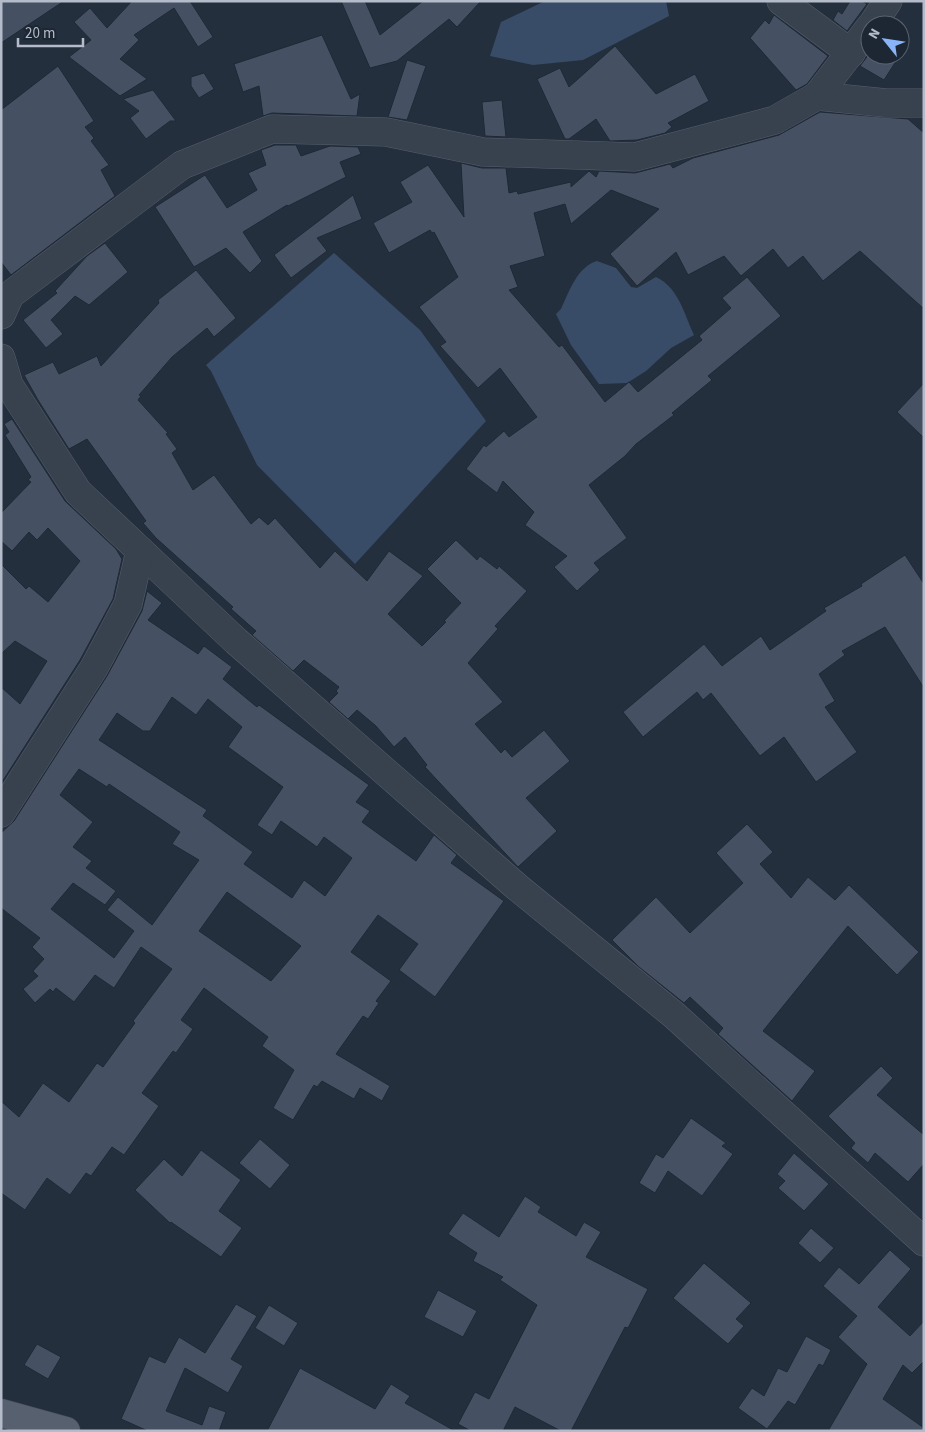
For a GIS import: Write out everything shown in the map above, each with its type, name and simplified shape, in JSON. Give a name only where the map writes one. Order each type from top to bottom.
[{"type":"main road","points":[[1,1413],[66,1431]]},
{"type":"street","points":[[781,1],[851,52]]},
{"type":"street","points":[[878,15],[888,1]]},
{"type":"street","points":[[4,297],[182,165],[272,129],[386,132],[483,152],[635,157],[775,120],[818,96],[860,40]]},
{"type":"street","points":[[818,96],[886,103],[924,104]]},
{"type":"street","points":[[1,358],[9,385],[78,492],[236,642],[517,887],[674,1015],[924,1242]]},
{"type":"street","points":[[1,813],[94,668],[128,604],[140,551]]},
{"type":"water","points":[[545,1],[666,1],[669,16],[583,60],[533,65],[490,56],[501,22]]},
{"type":"water","points":[[334,253],[420,330],[486,421],[355,564],[257,465],[211,371],[206,365]]},
{"type":"water","points":[[597,261],[616,268],[631,287],[637,288],[656,277],[664,282],[680,302],[694,335],[671,348],[646,371],[627,383],[599,384],[571,345],[556,314],[561,309],[579,274],[590,264]]},
{"type":"building","points":[[1,1],[64,1],[1,43]]},
{"type":"building","points":[[132,1],[190,1],[213,37],[198,47],[174,8],[134,35],[139,40],[120,59],[147,79],[120,96],[69,57],[91,40],[74,22],[90,8],[107,28]]},
{"type":"building","points":[[341,1],[365,1],[380,35],[423,1],[481,1],[457,27],[449,19],[397,61],[370,68]]},
{"type":"building","points":[[850,1],[862,1],[867,4],[847,31],[833,20],[838,11],[842,14]]},
{"type":"building","points":[[774,15],[828,56],[807,84],[796,90],[750,38],[765,20],[769,24]]},
{"type":"building","points":[[322,35],[351,99],[360,94],[357,116],[272,113],[263,116],[259,86],[243,92],[234,64]]},
{"type":"building","points":[[615,46],[656,94],[695,74],[709,101],[668,123],[672,127],[665,133],[637,140],[610,141],[596,119],[569,139],[565,139],[537,79],[560,68],[569,87]]},
{"type":"building","points":[[407,60],[426,66],[407,120],[388,117]]},
{"type":"building","points":[[861,65],[894,65],[884,80]]},
{"type":"building","points":[[58,66],[94,121],[85,127],[94,138],[91,141],[109,165],[101,170],[115,196],[11,275],[1,262],[1,110]]},
{"type":"building","points":[[204,73],[214,89],[199,98],[191,86],[191,77]]},
{"type":"building","points":[[153,90],[176,121],[170,121],[146,139],[130,118],[139,111],[123,99]]},
{"type":"building","points":[[502,100],[506,137],[485,136],[482,102]]},
{"type":"building","points":[[820,112],[908,119],[924,133],[924,309],[860,251],[823,281],[803,256],[788,268],[773,249],[741,276],[724,256],[688,275],[676,252],[637,286],[610,254],[659,209],[611,190],[571,224],[565,204],[534,213],[545,256],[510,266],[518,287],[509,290],[559,347],[562,345],[605,402],[629,382],[638,392],[702,340],[699,336],[731,308],[722,298],[747,277],[781,316],[708,376],[712,380],[672,413],[674,415],[636,444],[625,456],[589,485],[627,538],[594,563],[600,570],[577,591],[554,567],[567,556],[525,525],[534,512],[503,481],[497,493],[466,469],[484,445],[486,447],[504,431],[509,437],[537,417],[500,368],[478,388],[440,346],[446,342],[419,307],[458,277],[434,232],[432,233],[430,230],[389,253],[373,223],[412,202],[400,182],[428,165],[464,217],[461,163],[482,168],[506,168],[509,193],[517,191],[518,194],[571,182],[571,187],[589,171],[596,177],[599,171],[635,173],[670,164],[673,168],[693,158],[779,135]]},
{"type":"building","points":[[275,145],[296,145],[301,156],[330,146],[358,147],[361,154],[340,162],[346,177],[287,205],[243,232],[262,261],[250,273],[226,248],[194,267],[155,207],[205,175],[227,208],[257,190],[248,173],[266,165],[261,150]]},
{"type":"building","points":[[353,195],[362,219],[317,238],[327,251],[291,278],[274,255]]},
{"type":"building","points":[[105,243],[128,272],[89,305],[75,296],[51,320],[63,334],[46,348],[23,320],[57,293],[55,291],[87,256]]},
{"type":"building","points":[[196,270],[236,318],[214,337],[207,328],[172,357],[139,395],[141,396],[138,400],[168,433],[166,434],[177,449],[172,453],[193,490],[214,475],[251,524],[259,517],[268,525],[275,518],[320,568],[335,551],[367,581],[389,551],[423,576],[388,614],[422,646],[446,622],[444,621],[461,603],[427,569],[456,540],[477,560],[480,556],[497,569],[499,566],[527,591],[495,626],[498,629],[468,663],[503,702],[475,724],[501,753],[505,749],[512,757],[544,730],[570,761],[526,798],[557,831],[518,867],[425,767],[427,765],[405,737],[394,747],[376,726],[357,710],[348,719],[329,702],[338,693],[336,691],[339,687],[304,660],[293,671],[252,635],[256,631],[231,609],[233,607],[156,538],[143,523],[146,521],[87,439],[69,449],[24,375],[53,362],[59,374],[97,356],[101,366],[159,303],[158,300]]},
{"type":"building","points":[[924,383],[924,438],[897,412]]},
{"type":"building","points":[[12,419],[65,501],[116,549],[122,559],[113,599],[80,660],[2,782],[1,687],[20,704],[47,661],[15,641],[1,654],[1,564],[26,589],[29,586],[48,602],[80,561],[48,528],[37,540],[29,532],[12,551],[1,541],[1,513],[31,482],[28,480],[31,477],[5,435],[9,432],[4,424]]},
{"type":"building","points":[[905,555],[924,584],[924,688],[885,627],[842,651],[845,655],[819,674],[835,701],[825,707],[857,752],[816,782],[784,737],[760,756],[711,693],[703,700],[697,692],[643,737],[623,712],[704,644],[722,666],[761,636],[770,650],[826,611],[824,608],[862,586],[861,584]]},
{"type":"building","points":[[147,591],[162,603],[148,620],[198,654],[204,646],[232,667],[223,679],[257,707],[259,705],[369,785],[356,802],[370,811],[362,822],[416,861],[434,835],[457,855],[451,863],[504,901],[435,997],[399,970],[418,944],[378,915],[351,952],[391,981],[376,1001],[379,1003],[368,1019],[363,1016],[336,1054],[390,1086],[382,1101],[360,1088],[354,1099],[322,1081],[317,1087],[314,1085],[293,1120],[273,1108],[294,1070],[262,1046],[268,1037],[204,988],[181,1020],[193,1029],[176,1053],[173,1051],[142,1093],[159,1106],[124,1155],[112,1147],[91,1176],[86,1173],[70,1195],[47,1178],[25,1210],[1,1193],[1,1101],[19,1117],[43,1083],[69,1102],[97,1063],[103,1067],[135,1023],[133,1021],[172,969],[141,947],[114,988],[95,975],[74,1002],[56,988],[53,992],[50,989],[35,1003],[23,989],[38,976],[33,971],[44,959],[32,947],[40,938],[1,908],[1,833],[14,821],[107,676],[142,611]],"holes":[[[172,697],[196,715],[208,699],[242,727],[228,747],[283,787],[257,825],[272,835],[281,821],[317,847],[324,837],[352,858],[325,896],[304,880],[292,898],[244,864],[253,852],[203,816],[207,810],[99,740],[117,713],[143,731],[150,731]],[[79,769],[107,787],[109,784],[180,832],[172,844],[199,860],[152,925],[118,897],[107,910],[134,931],[114,958],[51,909],[73,883],[105,905],[116,891],[86,868],[92,861],[73,847],[93,822],[60,795]],[[227,892],[301,946],[271,981],[199,931]]]},
{"type":"building","points":[[747,824],[773,852],[760,864],[791,898],[808,877],[835,900],[849,885],[919,952],[897,975],[848,926],[763,1031],[815,1071],[792,1101],[718,1034],[723,1028],[690,997],[684,1003],[639,967],[612,940],[656,897],[690,933],[743,883],[716,853]]},
{"type":"building","points":[[881,1066],[893,1078],[877,1095],[924,1135],[924,1164],[908,1182],[875,1153],[868,1163],[851,1148],[855,1143],[828,1116]]},
{"type":"building","points":[[691,1118],[726,1143],[722,1146],[733,1154],[702,1196],[668,1171],[655,1193],[639,1183],[656,1154],[663,1158]]},
{"type":"building","points":[[260,1139],[290,1165],[270,1189],[239,1163]]},
{"type":"building","points":[[201,1150],[241,1180],[219,1211],[242,1228],[221,1257],[170,1223],[135,1190],[164,1159],[182,1176]]},
{"type":"building","points":[[794,1153],[829,1184],[804,1211],[778,1188],[785,1181],[777,1174]]},
{"type":"building","points":[[525,1196],[541,1207],[538,1212],[576,1236],[584,1222],[601,1232],[586,1257],[648,1289],[628,1328],[625,1327],[571,1431],[561,1431],[515,1407],[503,1431],[471,1431],[458,1424],[475,1392],[489,1399],[537,1305],[500,1280],[503,1277],[473,1261],[477,1253],[448,1234],[463,1213],[499,1237]]},
{"type":"building","points":[[811,1228],[834,1248],[820,1263],[798,1243]]},
{"type":"building","points":[[890,1250],[911,1269],[878,1307],[910,1336],[924,1321],[924,1361],[912,1373],[903,1365],[883,1399],[924,1428],[924,1431],[828,1431],[867,1364],[838,1337],[857,1316],[823,1286],[839,1267],[859,1284]]},
{"type":"building","points":[[704,1263],[751,1303],[736,1319],[744,1326],[728,1344],[673,1298]]},
{"type":"building","points":[[438,1290],[477,1311],[463,1337],[424,1317]]},
{"type":"building","points":[[236,1304],[257,1316],[231,1359],[243,1366],[228,1393],[185,1368],[166,1411],[202,1425],[209,1406],[226,1412],[219,1431],[148,1431],[121,1419],[149,1356],[165,1363],[179,1337],[205,1353]]},
{"type":"building","points":[[269,1305],[298,1323],[284,1346],[255,1328]]},
{"type":"building","points":[[806,1336],[831,1350],[823,1366],[819,1364],[795,1405],[788,1401],[767,1429],[738,1408],[752,1388],[764,1396],[778,1368],[787,1372]]},
{"type":"building","points":[[37,1344],[61,1357],[48,1379],[24,1365]]},
{"type":"building","points":[[300,1368],[375,1409],[391,1384],[410,1396],[405,1403],[455,1431],[267,1431]]}]
